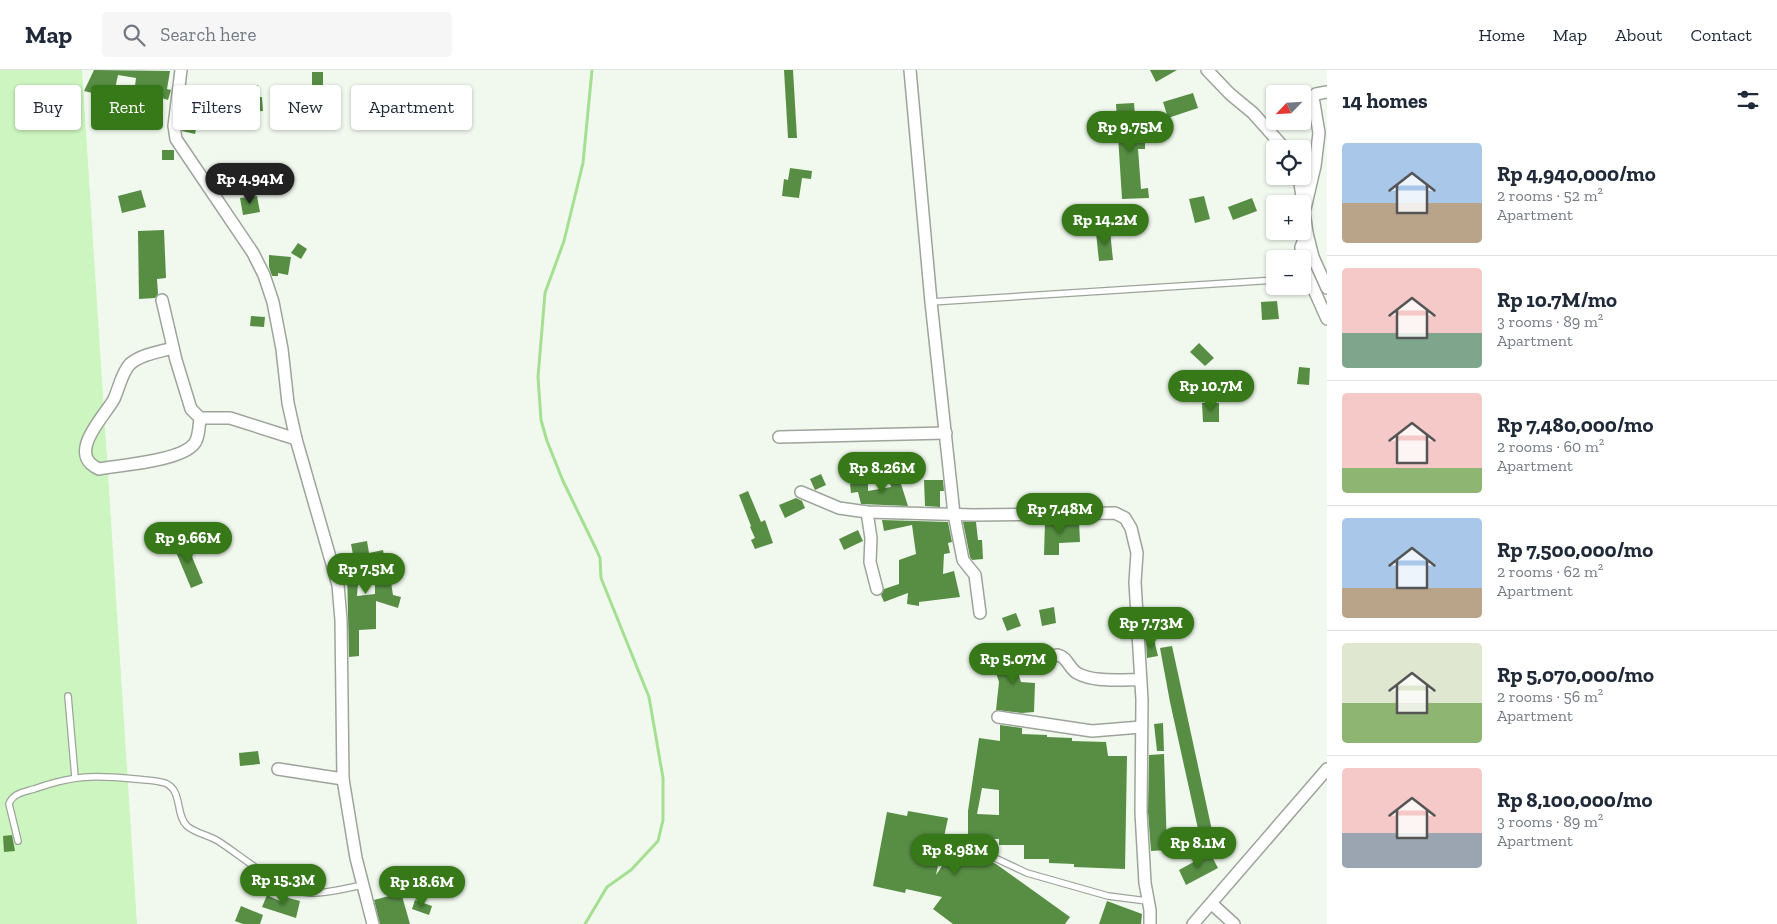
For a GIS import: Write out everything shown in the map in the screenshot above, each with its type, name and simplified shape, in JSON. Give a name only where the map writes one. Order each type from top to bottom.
[{"type":"street","points":[[181,70],[174,126],[176,139],[253,253],[264,275],[278,326],[288,403],[296,439],[338,585],[341,620],[343,780],[348,816],[373,924]]},
{"type":"street","points":[[910,70],[931,302],[954,514],[963,560],[975,575],[980,613]]},
{"type":"street","points":[[1207,70],[1230,94],[1253,113],[1277,140]]},
{"type":"street","points":[[1308,195],[1315,166],[1318,133],[1313,97],[1316,94],[1327,92]]},
{"type":"street","points":[[1309,240],[1313,257],[1327,288]]},
{"type":"street","points":[[1311,288],[1327,319]]},
{"type":"street","points":[[162,300],[173,348],[191,409],[200,418],[230,418],[296,439]]},
{"type":"street","points":[[173,348],[139,358],[128,366],[114,399],[88,436],[86,450],[89,460],[92,466],[99,469],[168,458],[194,445],[197,439],[200,418]]},
{"type":"street","points":[[779,437],[946,433]]},
{"type":"street","points":[[801,492],[839,508],[867,512],[954,514],[1115,513],[1125,518],[1131,528],[1137,553],[1135,582],[1142,700],[1141,812],[1150,924]]},
{"type":"street","points":[[867,512],[871,538],[870,562],[876,589]]},
{"type":"street","points":[[1021,661],[1058,655],[1063,656],[1075,672],[1086,677],[1140,680]]},
{"type":"street","points":[[998,717],[1092,731],[1141,727]]},
{"type":"street","points":[[1193,924],[1327,769]]},
{"type":"street","points":[[278,770],[343,780]]},
{"type":"street","points":[[1212,904],[1234,924]]},
{"type":"lane","points":[[931,302],[1266,281]]},
{"type":"lane","points":[[68,696],[75,777]]},
{"type":"lane","points":[[18,840],[9,804],[13,797],[55,781],[75,777],[109,777],[166,784],[176,796],[186,825],[216,840],[265,873],[293,888],[309,893],[363,885]]},
{"type":"lane","points":[[978,850],[1027,873],[1108,896],[1147,902]]},
{"type":"green space","points":[[0,70],[82,70],[137,924],[0,924]]},
{"type":"building","points":[[94,70],[170,71],[167,89],[171,90],[168,100],[163,98],[163,85],[135,85],[136,78],[118,75],[116,85],[91,85],[91,93],[84,91]]},
{"type":"building","points":[[784,70],[793,70],[797,138],[788,138]]},
{"type":"building","points":[[1150,70],[1177,70],[1156,82]]},
{"type":"building","points":[[312,72],[323,72],[323,85],[312,85]]},
{"type":"building","points":[[1193,93],[1198,108],[1168,118],[1163,102]]},
{"type":"building","points":[[260,97],[262,97],[263,111],[260,111]]},
{"type":"building","points":[[1134,103],[1137,140],[1145,139],[1145,149],[1138,149],[1141,189],[1148,188],[1149,198],[1122,199],[1116,104]]},
{"type":"building","points":[[182,130],[196,130],[195,134]]},
{"type":"building","points":[[162,150],[174,150],[174,160],[162,160]]},
{"type":"building","points":[[790,168],[812,171],[811,179],[802,178],[799,198],[782,196],[784,179],[788,180]]},
{"type":"building","points":[[141,190],[146,207],[122,213],[118,196]]},
{"type":"building","points":[[257,196],[260,212],[243,215],[240,198]]},
{"type":"building","points":[[1204,196],[1210,219],[1195,223],[1189,199]]},
{"type":"building","points":[[1252,198],[1257,211],[1233,220],[1228,207]]},
{"type":"building","points":[[164,230],[166,278],[157,279],[158,294],[155,298],[139,299],[138,231]]},
{"type":"building","points":[[1110,231],[1113,260],[1099,261],[1096,233]]},
{"type":"building","points":[[298,243],[307,249],[301,259],[291,253]]},
{"type":"building","points":[[269,255],[291,257],[288,275],[278,273],[278,276],[272,276],[269,267]]},
{"type":"building","points":[[1277,301],[1279,319],[1262,320],[1261,302]]},
{"type":"building","points":[[251,316],[265,317],[264,327],[250,326]]},
{"type":"building","points":[[1199,343],[1214,358],[1205,366],[1190,352]]},
{"type":"building","points":[[1299,367],[1310,368],[1309,385],[1297,384]]},
{"type":"building","points":[[1202,403],[1219,403],[1219,422],[1203,422]]},
{"type":"building","points":[[895,465],[908,506],[861,504],[858,492],[851,493],[850,484],[868,483],[868,491],[891,487],[890,483],[892,483]]},
{"type":"building","points":[[821,474],[826,485],[815,490],[810,479]]},
{"type":"building","points":[[924,480],[943,480],[944,491],[940,491],[940,507],[925,506]]},
{"type":"building","points":[[748,491],[761,522],[765,520],[773,543],[755,549],[751,540],[755,538],[739,495]]},
{"type":"building","points":[[796,498],[802,501],[805,508],[785,518],[779,505]]},
{"type":"building","points":[[882,520],[948,522],[952,542],[948,543],[950,553],[944,554],[943,574],[954,571],[960,597],[919,602],[919,606],[907,604],[908,593],[884,602],[881,595],[884,589],[899,584],[899,560],[916,554],[912,525],[884,531]]},
{"type":"building","points":[[1045,521],[1079,521],[1080,542],[1059,543],[1059,555],[1044,555]]},
{"type":"building","points":[[963,522],[976,522],[978,540],[982,540],[983,559],[972,560],[970,557]]},
{"type":"building","points":[[858,530],[863,541],[844,550],[839,539]]},
{"type":"building","points":[[185,540],[203,583],[191,588],[173,545]]},
{"type":"building","points":[[367,541],[369,553],[383,550],[386,566],[383,566],[383,583],[391,582],[393,595],[401,597],[398,608],[376,601],[376,629],[359,630],[359,656],[349,657],[347,572],[359,573],[357,596],[375,594],[375,568],[356,571],[351,544]]},
{"type":"building","points":[[1054,607],[1056,623],[1042,626],[1039,610]]},
{"type":"building","points":[[1016,613],[1021,626],[1007,631],[1002,618]]},
{"type":"building","points":[[1154,639],[1158,656],[1147,658],[1146,641]]},
{"type":"building","points":[[997,643],[1009,644],[1021,682],[1035,683],[1034,712],[1022,713],[996,710],[999,682],[995,670],[999,669]]},
{"type":"building","points":[[1172,646],[1213,835],[1200,838],[1160,648]]},
{"type":"building","points":[[1163,723],[1164,751],[1157,751],[1154,724]]},
{"type":"building","points":[[1000,725],[1022,728],[1022,734],[1072,738],[1072,741],[1106,742],[1108,756],[1127,756],[1125,869],[1074,867],[1074,864],[1049,863],[1049,859],[1024,859],[1024,845],[999,845],[999,839],[968,838],[968,811],[979,738],[1000,741]],"holes":[[[982,788],[999,790],[999,815],[977,814]]]},
{"type":"building","points":[[258,751],[260,764],[240,766],[239,753]]},
{"type":"building","points":[[1164,754],[1167,850],[1151,851],[1148,812],[1149,755]]},
{"type":"building","points":[[908,811],[948,818],[936,875],[961,838],[974,848],[976,854],[996,864],[1070,917],[1065,924],[953,924],[933,909],[942,897],[906,889],[905,893],[873,886],[887,812],[907,816]]},
{"type":"building","points":[[12,835],[15,851],[4,852],[3,836]]},
{"type":"building","points":[[1210,853],[1218,868],[1186,885],[1179,870]]},
{"type":"building","points":[[400,889],[410,924],[380,924],[374,900],[389,896],[388,892]]},
{"type":"building","points":[[267,895],[284,903],[285,897],[300,901],[296,918],[262,907]]},
{"type":"building","points":[[415,900],[432,906],[429,915],[412,909]]},
{"type":"building","points":[[1107,901],[1142,914],[1141,924],[1099,924]]},
{"type":"building","points":[[241,906],[263,915],[260,924],[243,924],[235,921]]},
{"type":"waterway","points":[[585,924],[607,887],[631,870],[658,841],[663,820],[663,778],[649,697],[601,578],[600,558],[563,481],[541,420],[538,377],[545,293],[564,241],[583,163],[592,70]]}]
